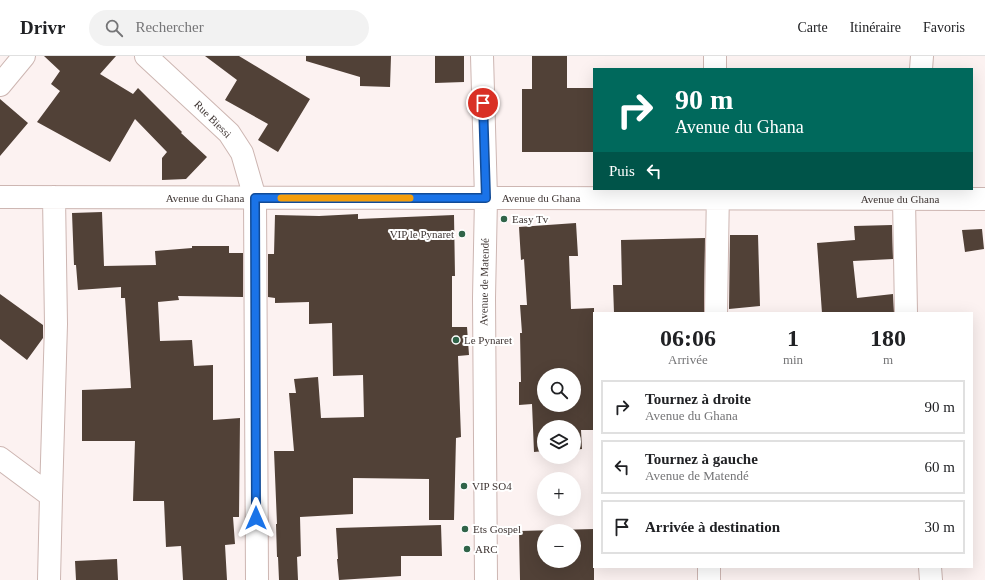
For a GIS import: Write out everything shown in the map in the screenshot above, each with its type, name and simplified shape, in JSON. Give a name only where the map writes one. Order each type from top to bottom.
[{"type":"street","points":[[0,84],[24,56]]},
{"type":"street","name":"Rue Biessi","points":[[146,56],[229,133],[242,153],[255,198],[257,580]]},
{"type":"street","name":"Avenue de Matendé","points":[[482,56],[486,198],[484,298],[486,580]]},
{"type":"street","points":[[715,56],[715,68]]},
{"type":"street","points":[[921,68],[922,56]]},
{"type":"street","points":[[716,312],[718,194]]},
{"type":"street","name":"Avenue du Ghana","points":[[0,197],[486,198],[718,194],[913,196],[985,199]]},
{"type":"street","points":[[906,312],[913,196]]},
{"type":"street","points":[[49,580],[56,324],[54,197]]},
{"type":"street","points":[[0,458],[51,496]]},
{"type":"street","points":[[708,580],[709,568]]},
{"type":"street","points":[[930,568],[931,580]]},
{"type":"building","points":[[44,56],[116,56],[100,74],[133,94],[138,88],[182,132],[181,133],[207,157],[186,179],[162,180],[162,158],[167,152],[135,119],[110,162],[37,122],[60,91],[51,84],[60,71]]},
{"type":"building","points":[[205,56],[239,56],[310,99],[278,152],[258,140],[268,124],[225,100],[237,80]]},
{"type":"building","points":[[306,56],[391,56],[390,87],[360,86],[360,77],[306,61]]},
{"type":"building","points":[[435,56],[464,56],[464,82],[435,83]]},
{"type":"building","points":[[532,56],[567,56],[567,88],[593,88],[593,152],[522,152],[522,89],[532,89]]},
{"type":"building","points":[[0,99],[28,123],[0,156]]},
{"type":"building","points":[[102,212],[104,266],[156,265],[155,251],[192,248],[192,246],[229,246],[229,253],[243,253],[243,297],[178,296],[179,300],[158,302],[160,341],[192,340],[194,366],[213,365],[213,420],[240,418],[239,517],[233,517],[235,544],[225,545],[227,580],[183,580],[181,546],[166,547],[164,501],[133,501],[135,441],[82,441],[82,390],[131,388],[125,298],[121,298],[121,287],[78,290],[76,265],[74,265],[72,213]]},
{"type":"building","points":[[358,214],[358,219],[454,215],[455,276],[452,276],[452,327],[467,327],[469,355],[458,356],[461,437],[456,438],[454,520],[429,520],[429,479],[353,478],[353,514],[300,517],[301,556],[297,557],[298,580],[279,580],[274,451],[294,451],[289,393],[296,393],[294,379],[318,377],[321,418],[364,417],[363,375],[333,376],[332,323],[309,324],[309,302],[275,303],[275,298],[268,297],[268,254],[274,254],[275,215],[319,216]]},
{"type":"building","points":[[576,223],[578,256],[569,256],[571,309],[594,308],[593,430],[581,430],[581,420],[537,420],[537,452],[534,452],[532,404],[519,405],[519,382],[521,382],[520,333],[522,333],[520,305],[527,305],[524,259],[521,260],[519,227]]},
{"type":"building","points":[[892,225],[893,259],[853,261],[857,298],[893,294],[894,312],[822,312],[817,243],[855,240],[854,226]]},
{"type":"building","points":[[982,229],[984,249],[965,252],[962,230]]},
{"type":"building","points":[[730,235],[758,235],[760,306],[729,309]]},
{"type":"building","points":[[705,238],[704,312],[614,312],[613,285],[622,285],[621,240]]},
{"type":"building","points":[[0,294],[43,325],[43,338],[27,360],[0,339]]},
{"type":"building","points":[[441,525],[442,556],[401,556],[401,576],[339,580],[336,528]]},
{"type":"building","points":[[581,529],[593,529],[594,580],[520,580],[519,531],[537,531],[537,568],[581,568]]},
{"type":"building","points":[[117,559],[118,580],[76,580],[75,561]]},
{"type":"slow traffic","points":[[281,198],[410,198]]},
{"type":"place","name":"Easy Tv","points":[[504,219]]},
{"type":"place","name":"VIP le Pynaret","points":[[462,234]]},
{"type":"place","name":"Le Pynaret","points":[[456,340]]},
{"type":"place","name":"VIP SO4","points":[[464,486]]},
{"type":"place","name":"Ets Gospel","points":[[465,529]]},
{"type":"place","name":"ARC","points":[[467,549]]},
{"type":"route","points":[[256,518],[255,198],[486,198],[483,103]]}]
